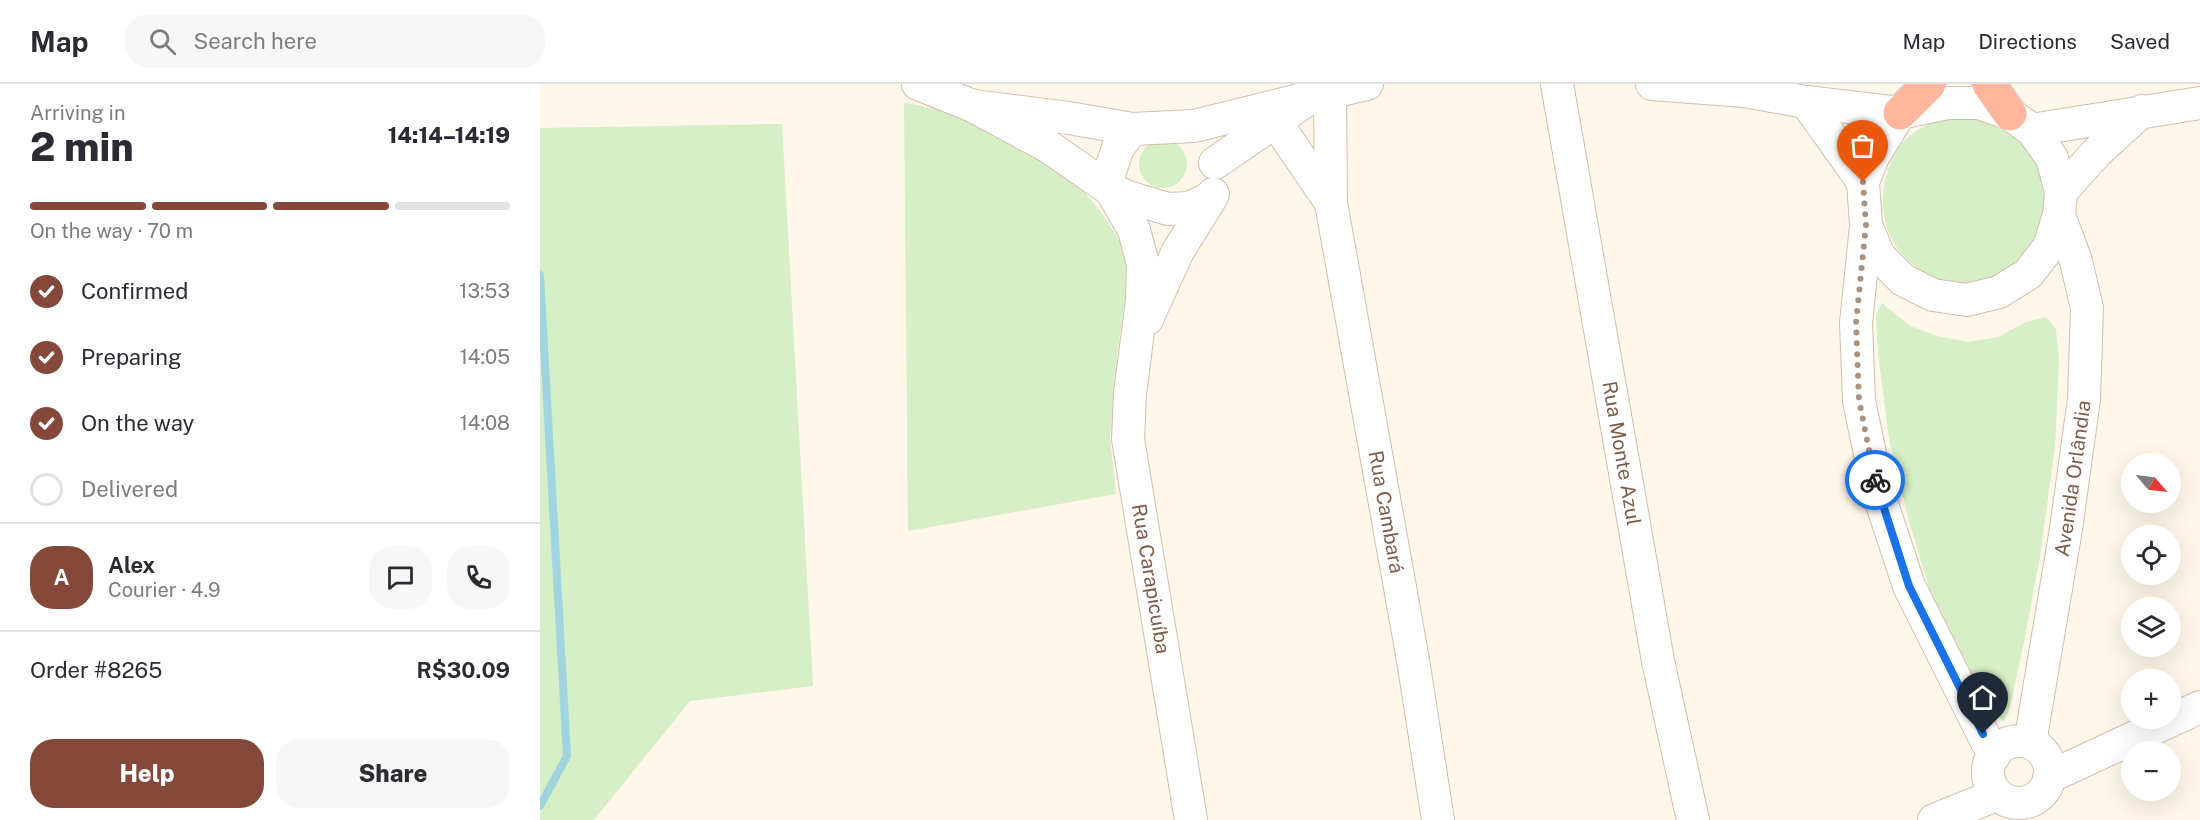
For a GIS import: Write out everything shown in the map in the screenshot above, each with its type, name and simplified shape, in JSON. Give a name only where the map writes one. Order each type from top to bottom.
[{"type":"highway","points":[[1900,113],[1929,84]]},
{"type":"highway","points":[[1989,84],[2021,122]]},
{"type":"street","points":[[918,84],[973,106],[1049,147],[1111,190],[1155,207],[1168,209],[1189,208],[1211,198]]},
{"type":"street","points":[[973,106],[1069,118],[1132,129],[1194,126],[1367,84]]},
{"type":"street","name":"Rua Monte Azul","points":[[1557,84],[1658,661],[1693,820]]},
{"type":"street","points":[[1652,84],[1743,91],[1806,102],[1900,113],[1947,103],[1979,103],[2021,122],[2052,158],[2060,203]]},
{"type":"street","points":[[1194,126],[1211,150],[1215,164],[1275,121],[1320,94]]},
{"type":"street","name":"Rua Cambará","points":[[1320,94],[1331,202],[1413,660],[1438,820]]},
{"type":"street","points":[[1806,102],[1863,182]]},
{"type":"street","points":[[2021,122],[2142,111],[2200,103]]},
{"type":"street","points":[[1866,225],[1880,256],[1903,280],[1933,295],[1966,300],[2000,292],[2028,274],[2049,247],[2060,203],[2097,152],[2142,111]]},
{"type":"street","points":[[1900,113],[1873,157],[1863,182],[1866,225],[1856,334],[1859,400],[1878,492],[1909,586],[1994,756]]},
{"type":"street","name":"Rua Cambará","points":[[1275,121],[1331,202]]},
{"type":"street","points":[[1111,190],[1109,174],[1118,148],[1132,129]]},
{"type":"street","name":"Rua Carapicuíba","points":[[1137,339],[1178,251],[1211,198],[1216,177],[1215,164]]},
{"type":"street","name":"Rua Carapicuíba","points":[[1111,190],[1134,230],[1143,264],[1142,300],[1130,394],[1128,439],[1191,820]]},
{"type":"street","name":"Avenida Orlândia","points":[[2030,743],[2066,529],[2084,399],[2086,308],[2060,203]]},
{"type":"street","points":[[1934,820],[2004,805],[2025,803],[2047,796],[2200,707]]},
{"type":"street","points":[[2004,805],[1989,783],[1988,769],[1994,756],[2006,744],[2014,742],[2030,743],[2044,753],[2050,769],[2047,796]]},
{"type":"green space","points":[[904,102],[986,124],[1048,160],[1079,186],[1101,212],[1122,244],[1128,271],[1110,438],[1116,494],[908,531]]},
{"type":"green space","points":[[1960,114],[2016,129],[2050,177],[2045,235],[2008,274],[1993,281],[1978,284],[1962,284],[1943,280],[1911,263],[1898,249],[1889,234],[1884,217],[1883,198],[1886,178],[1891,162],[1900,147],[1919,129]]},
{"type":"green space","points":[[782,124],[813,686],[690,701],[594,820],[540,820],[540,128]]},
{"type":"green space","points":[[1158,140],[1168,140],[1180,147],[1187,159],[1187,169],[1180,181],[1168,188],[1158,188],[1143,177],[1139,169],[1139,159],[1150,144]]},
{"type":"green space","points":[[1882,303],[1910,326],[1937,336],[1968,342],[1998,337],[2026,322],[2046,317],[2056,329],[2059,361],[2055,447],[2040,557],[2009,711],[2004,722],[1996,715],[1969,677],[1932,598],[1909,521],[1889,439],[1878,353],[1876,315]]},
{"type":"waterway","points":[[540,275],[567,756],[540,806]]},
{"type":"way so far","points":[[1863,182],[1866,225],[1856,323],[1859,400],[1875,480]]},
{"type":"route","points":[[1875,480],[1909,586],[1983,734]]}]
